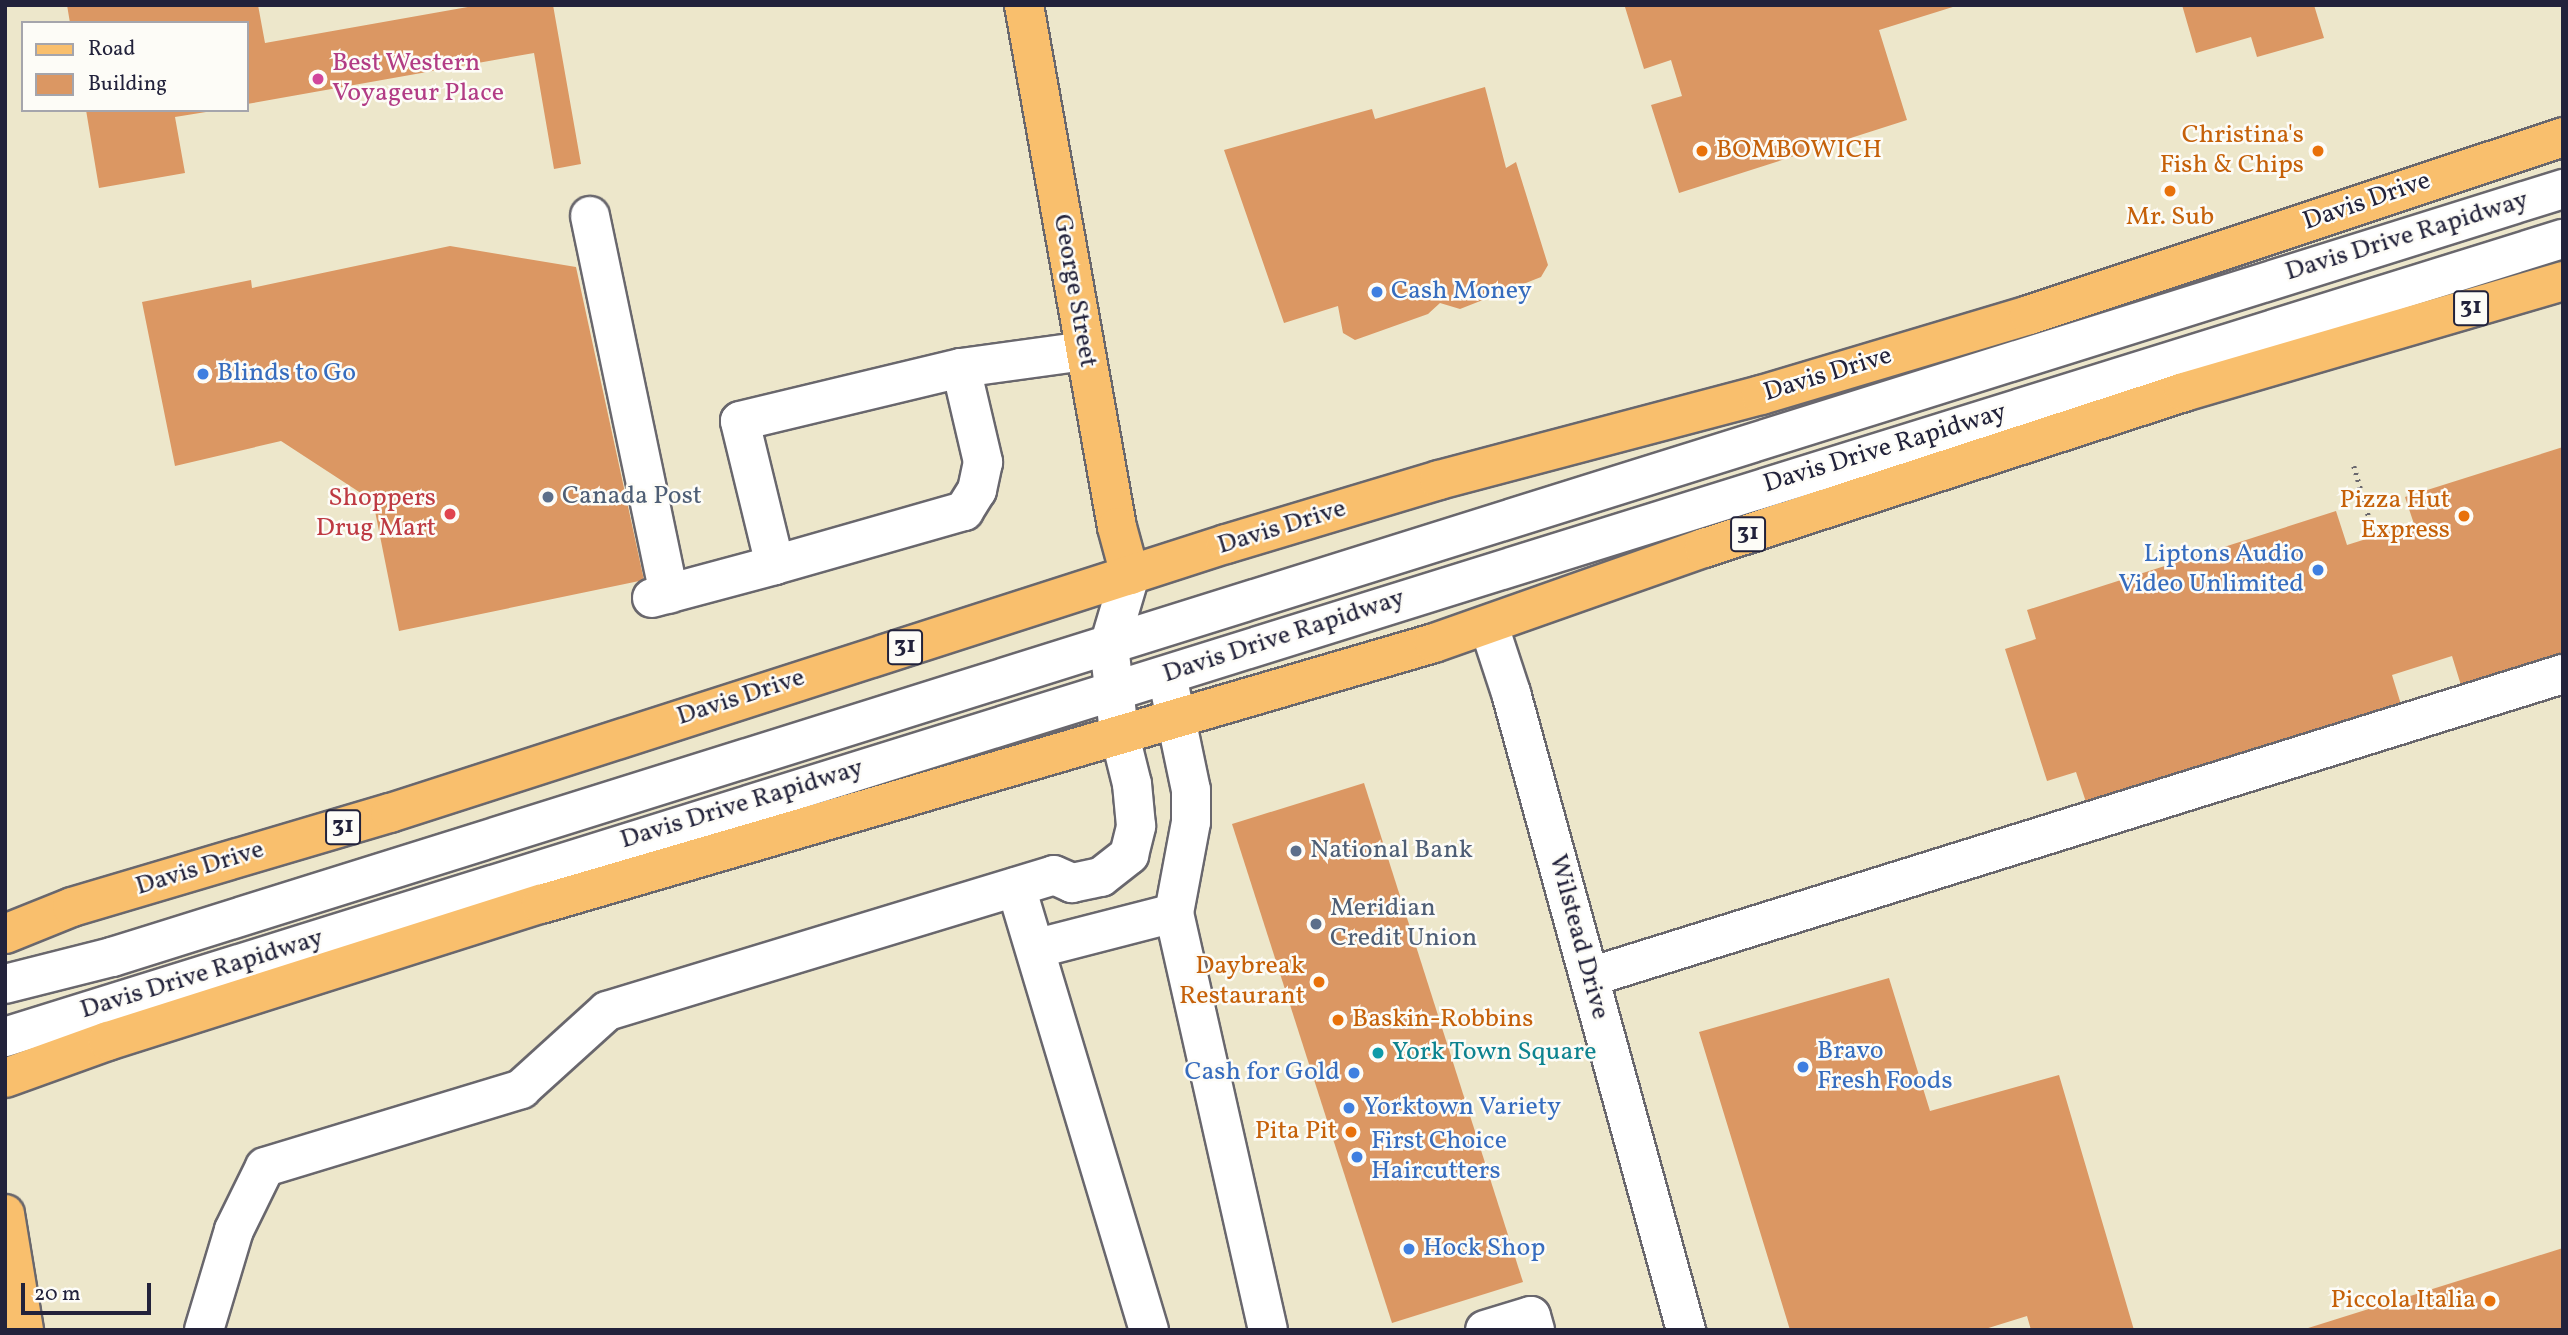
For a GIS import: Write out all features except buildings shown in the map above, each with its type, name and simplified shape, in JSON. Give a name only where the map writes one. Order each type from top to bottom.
[{"type":"main road","name":"George Street","points":[[1024,5],[1085,351],[1130,575]]},
{"type":"main road","name":"Davis Drive","points":[[5,934],[72,907],[390,813],[1130,575],[1439,480],[1761,395],[2029,315],[2563,136]]},
{"type":"main road","name":"31","points":[[5,1078],[108,1041],[541,904],[1119,732],[1261,697],[1489,626],[1704,548],[2147,404],[2563,281]]},
{"type":"main road","points":[[5,1214],[24,1330]]},
{"type":"street","name":"Davis Drive Rapidway","points":[[5,984],[126,953],[2563,189]]},
{"type":"street","points":[[590,216],[661,596],[964,511],[977,490],[983,462],[961,368]]},
{"type":"street","name":"Davis Drive Rapidway","points":[[5,1037],[1114,690],[1167,677],[1262,642],[2563,239]]},
{"type":"street","points":[[775,565],[740,421],[961,368],[1085,351]]},
{"type":"street","points":[[1130,575],[1153,631],[1179,716],[1189,770],[1191,822],[1174,914],[1268,1330]]},
{"type":"street","points":[[204,1330],[234,1230],[265,1167],[521,1089],[607,1011],[1054,875],[1072,883],[1101,877],[1129,855],[1136,826],[1132,784],[1119,732],[1110,646],[1130,575]]},
{"type":"street","name":"Wilstead Drive","points":[[1489,626],[1590,978],[1686,1330]]},
{"type":"street","points":[[1590,978],[2563,674]]},
{"type":"street","points":[[1016,887],[1038,948],[1149,1330]]},
{"type":"street","points":[[1038,948],[1174,914]]},
{"type":"street","points":[[1485,1330],[1531,1316],[1535,1330]]},
{"type":"path","points":[[2354,466],[2373,531]]},
{"type":"place","name":"Best Western Voyageur Place","points":[[318,79]]},
{"type":"place","name":"BOMBOWICH","points":[[1702,151]]},
{"type":"place","name":"Christina's Fish & Chips","points":[[2318,151]]},
{"type":"place","name":"Mr. Sub","points":[[2170,191]]},
{"type":"place","name":"Cash Money","points":[[1377,292]]},
{"type":"place","name":"Blinds to Go","points":[[203,374]]},
{"type":"place","name":"Canada Post","points":[[548,497]]},
{"type":"place","name":"Shoppers Drug Mart","points":[[450,514]]},
{"type":"place","name":"Pizza Hut Express","points":[[2464,516]]},
{"type":"place","name":"Liptons Audio Video Unlimited","points":[[2318,570]]},
{"type":"place","name":"National Bank","points":[[1296,851]]},
{"type":"place","name":"Meridian Credit Union","points":[[1316,924]]},
{"type":"place","name":"Daybreak Restaurant","points":[[1319,982]]},
{"type":"place","name":"Baskin-Robbins","points":[[1338,1020]]},
{"type":"place","name":"York Town Square","points":[[1378,1053]]},
{"type":"place","name":"Bravo Fresh Foods","points":[[1803,1067]]},
{"type":"place","name":"Cash for Gold","points":[[1354,1073]]},
{"type":"place","name":"Yorktown Variety","points":[[1349,1108]]},
{"type":"place","name":"Pita Pit","points":[[1351,1132]]},
{"type":"place","name":"First Choice Haircutters","points":[[1357,1157]]},
{"type":"place","name":"Hock Shop","points":[[1409,1249]]},
{"type":"place","name":"Piccola Italia","points":[[2490,1301]]}]
